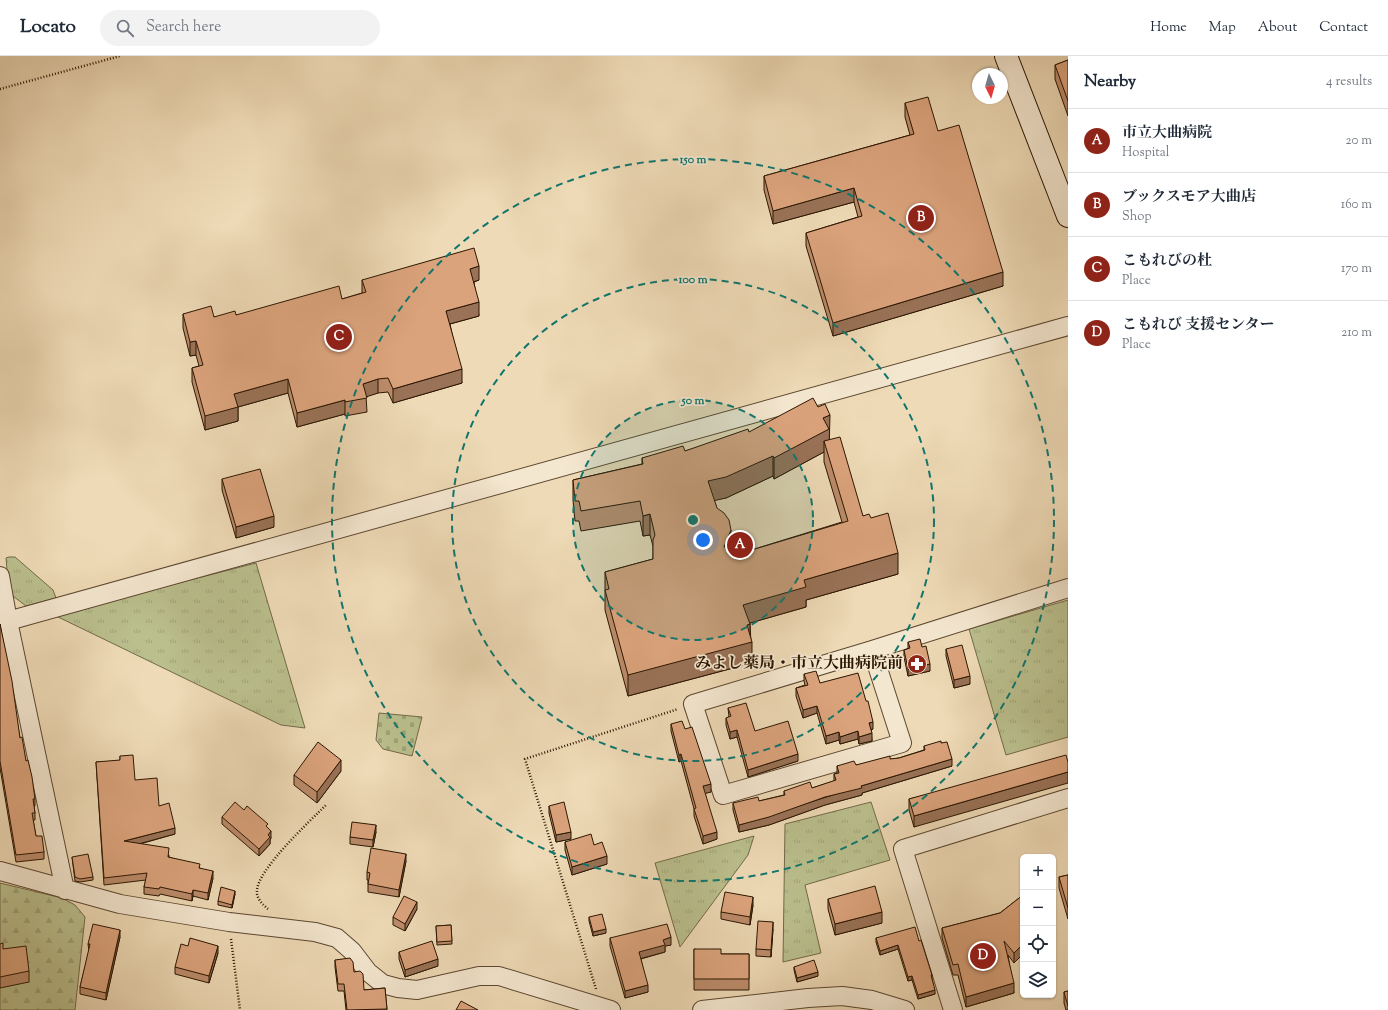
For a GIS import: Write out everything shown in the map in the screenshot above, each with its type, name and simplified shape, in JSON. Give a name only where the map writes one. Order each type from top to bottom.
[{"type":"street","points":[[1006,56],[1068,216]]},
{"type":"street","points":[[8,621],[1068,326]]},
{"type":"street","points":[[0,576],[8,621],[65,890]]},
{"type":"street","points":[[872,650],[902,743],[723,795],[694,704],[1068,588]]},
{"type":"street","points":[[953,1010],[903,849],[1068,798]]},
{"type":"street","points":[[0,871],[120,904],[229,922],[315,932],[337,938],[352,951],[368,972],[383,984],[398,988],[417,990],[479,976],[499,976],[607,1009]]},
{"type":"street","points":[[702,1010],[775,1006],[842,996],[872,1000],[905,1010]]},
{"type":"path","points":[[0,89],[120,56]]},
{"type":"path","points":[[607,1009],[525,759],[694,704]]},
{"type":"path","points":[[286,929],[263,904],[256,890],[262,876],[280,853],[326,805]]},
{"type":"path","points":[[229,922],[240,1010]]},
{"type":"green space","points":[[15,557],[53,590],[56,598],[26,606],[9,593],[6,558]]},
{"type":"green space","points":[[256,563],[305,728],[281,725],[54,615]]},
{"type":"green space","points":[[1068,600],[1068,737],[1006,755],[969,629]]},
{"type":"green space","points":[[379,713],[422,717],[412,756],[383,749],[376,740]]},
{"type":"green space","points":[[871,802],[890,860],[805,885],[821,953],[783,962],[785,824]]},
{"type":"green space","points":[[754,836],[748,855],[680,947],[655,863]]},
{"type":"green space","points":[[0,883],[62,898],[75,905],[85,917],[75,1010],[0,1010]]},
{"type":"building","points":[[1068,60],[1068,101],[1055,65]]},
{"type":"building","points":[[928,97],[938,131],[959,125],[1003,272],[833,323],[806,233],[862,216],[854,188],[773,211],[764,176],[914,134],[905,103]]},
{"type":"building","points":[[474,248],[479,266],[470,269],[479,302],[446,311],[462,369],[393,389],[388,378],[378,379],[363,384],[367,398],[345,402],[345,400],[297,413],[288,379],[234,394],[238,407],[205,416],[192,368],[203,365],[196,341],[190,342],[183,314],[211,306],[214,317],[235,311],[236,315],[339,286],[342,299],[366,292],[362,280]]},
{"type":"building","points":[[813,398],[818,407],[825,404],[830,415],[823,418],[829,429],[774,458],[773,456],[726,477],[708,481],[717,508],[724,513],[729,520],[731,530],[724,547],[734,547],[735,555],[848,521],[824,441],[840,437],[863,516],[869,514],[871,518],[888,513],[898,553],[804,580],[806,587],[743,605],[750,624],[747,625],[752,642],[628,675],[605,590],[609,589],[605,572],[653,559],[653,540],[655,535],[650,514],[643,516],[640,501],[581,511],[579,501],[575,501],[573,480],[643,464],[642,458],[683,446],[685,451],[748,429],[749,432]]},
{"type":"building","points":[[260,469],[274,516],[236,527],[222,479]]},
{"type":"building","points":[[0,624],[12,681],[20,738],[22,737],[26,761],[28,760],[32,777],[35,813],[32,813],[36,836],[42,836],[44,852],[16,855],[0,761]]},
{"type":"building","name":"みよし薬局・市立大曲病院前","points":[[920,639],[922,647],[926,646],[930,664],[908,669],[904,650],[910,648],[908,642]]},
{"type":"building","points":[[962,645],[970,676],[954,680],[946,649]]},
{"type":"building","points":[[816,671],[820,683],[858,673],[866,701],[868,701],[873,722],[869,723],[872,733],[859,737],[858,731],[840,737],[839,732],[826,736],[817,706],[803,710],[796,688],[808,685],[804,674]]},
{"type":"building","points":[[746,703],[755,731],[788,721],[798,754],[748,770],[737,730],[730,732],[726,718],[731,716],[728,708]]},
{"type":"building","points":[[682,721],[685,729],[692,727],[711,784],[703,786],[717,832],[703,836],[694,809],[696,808],[681,754],[679,755],[671,724]]},
{"type":"building","points":[[941,741],[941,743],[947,742],[952,759],[861,786],[862,788],[825,797],[769,817],[739,825],[733,803],[758,797],[759,801],[785,795],[784,791],[810,782],[812,788],[836,780],[834,774],[839,773],[837,766],[854,761],[856,765],[890,756],[890,759],[899,758],[925,750],[924,746]]},
{"type":"building","points":[[318,742],[341,760],[317,792],[294,775]]},
{"type":"building","points":[[133,755],[135,780],[157,778],[159,806],[169,803],[175,828],[124,841],[169,848],[168,857],[200,864],[199,868],[213,871],[208,893],[193,890],[192,894],[160,887],[159,889],[144,887],[147,873],[104,878],[96,762],[120,760],[120,756]]},
{"type":"building","points":[[1066,755],[1068,772],[914,816],[909,799]]},
{"type":"building","points":[[235,802],[244,810],[247,806],[268,824],[266,826],[271,831],[268,835],[270,837],[259,849],[222,817]]},
{"type":"building","points":[[564,802],[571,832],[556,835],[549,806]]},
{"type":"building","points":[[352,822],[376,825],[373,840],[350,837]]},
{"type":"building","points":[[591,834],[594,845],[602,842],[607,856],[572,867],[565,842]]},
{"type":"building","points":[[371,848],[406,854],[399,890],[368,884],[370,873],[367,872]]},
{"type":"building","points":[[88,854],[93,877],[80,879],[75,877],[72,857]]},
{"type":"building","points":[[1068,875],[1068,908],[1059,877]]},
{"type":"building","points":[[875,886],[882,912],[835,924],[828,899]]},
{"type":"building","points":[[221,887],[235,891],[232,905],[218,901]]},
{"type":"building","points":[[725,892],[753,897],[750,917],[721,912]]},
{"type":"building","points":[[404,896],[417,902],[405,924],[393,917]]},
{"type":"building","points":[[1020,897],[1020,947],[1014,953],[1004,941],[1014,983],[966,997],[958,964],[953,965],[942,928],[1000,913]]},
{"type":"building","points":[[602,914],[606,929],[593,932],[589,917]]},
{"type":"building","points":[[758,921],[773,922],[771,950],[756,949]]},
{"type":"building","points":[[93,924],[120,930],[106,993],[80,987]]},
{"type":"building","points":[[667,924],[671,937],[663,940],[665,945],[639,952],[648,985],[625,991],[610,938]]},
{"type":"building","points":[[451,925],[452,941],[437,942],[436,926]]},
{"type":"building","points":[[915,927],[919,941],[921,940],[935,990],[918,995],[912,976],[908,977],[898,945],[880,951],[876,938]]},
{"type":"building","points":[[190,938],[218,946],[209,976],[175,967],[181,944],[188,946]]},
{"type":"building","points":[[432,941],[438,959],[405,970],[399,952]]},
{"type":"building","points":[[3,943],[3,949],[26,946],[29,971],[0,977],[0,944]]},
{"type":"building","points":[[694,949],[721,949],[721,954],[749,954],[749,979],[694,979]]},
{"type":"building","points":[[350,958],[353,962],[354,972],[360,971],[363,974],[364,990],[385,988],[387,1009],[347,1010],[344,984],[338,984],[335,960]]},
{"type":"building","points":[[814,960],[818,972],[797,978],[794,967]]},
{"type":"building","points":[[1068,991],[1068,1006],[1064,992]]},
{"type":"building","points":[[461,1001],[478,1010],[456,1010]]},
{"type":"place","name":"ブックスモア大曲店","points":[[921,218]]},
{"type":"place","name":"こもれびの杜","points":[[339,337]]},
{"type":"place","name":"市立大曲病院","points":[[740,545]]},
{"type":"place","name":"みよし薬局・市立大曲病院前","points":[[917,664]]},
{"type":"place","name":"こもれび 支援センター","points":[[983,956]]}]
